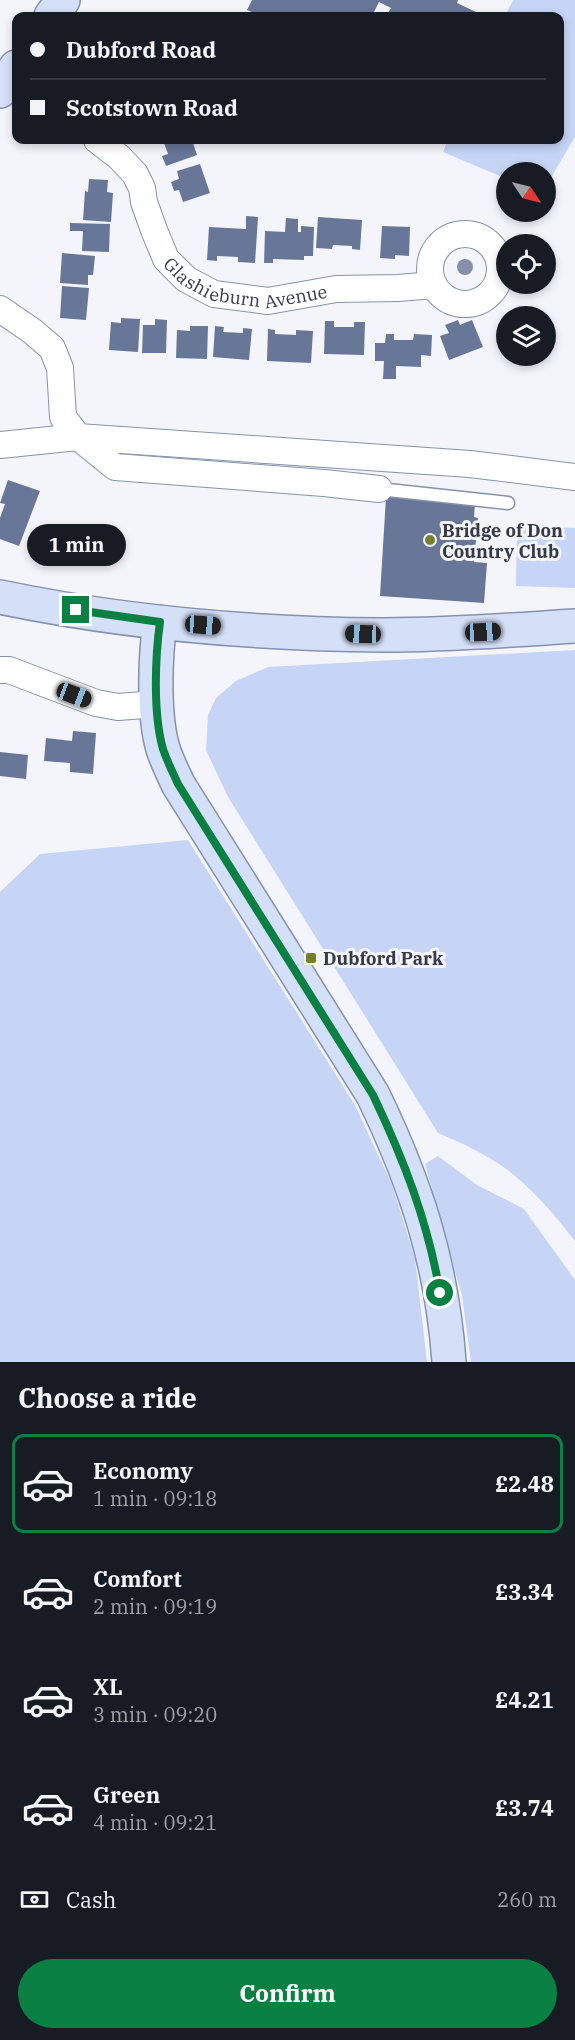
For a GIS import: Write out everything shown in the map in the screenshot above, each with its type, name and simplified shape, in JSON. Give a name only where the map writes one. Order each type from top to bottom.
[{"type":"street","name":"Glashieburn Avenue","points":[[102,144],[135,174],[166,259],[186,279],[214,294],[268,301],[336,289],[434,285]]},
{"type":"street","points":[[0,309],[52,348],[60,368],[63,417],[78,437],[109,463],[122,469],[379,489]]},
{"type":"street","points":[[0,446],[78,437],[470,464],[575,477]]},
{"type":"street","points":[[0,597],[38,605],[160,622],[296,632],[386,635],[575,626]]},
{"type":"street","points":[[160,622],[157,649],[157,704],[163,749],[178,784],[373,1095],[398,1148],[432,1249],[449,1362]]},
{"type":"street","points":[[0,670],[9,670],[96,703],[118,706],[157,704]]},
{"type":"lane","points":[[379,489],[508,503]]},
{"type":"shaded area","points":[[513,0],[575,0],[575,137],[556,169],[556,162],[496,162],[496,174],[443,152],[446,144],[564,144],[564,12],[507,12]]},
{"type":"shaded area","points":[[517,526],[575,528],[575,588],[516,586]]},
{"type":"shaded area","points":[[575,650],[575,1241],[539,1199],[506,1169],[478,1152],[438,1133],[228,797],[206,750],[208,715],[216,698],[236,681],[268,667]]},
{"type":"shaded area","points":[[188,840],[355,1105],[392,1185],[415,1258],[427,1362],[0,1362],[0,892],[40,854]]},
{"type":"shaded area","points":[[438,1156],[477,1185],[524,1209],[575,1280],[575,1362],[471,1362],[462,1296],[425,1164]]},
{"type":"building","points":[[252,0],[458,0],[457,3],[476,12],[388,12],[391,8],[379,2],[374,12],[252,12],[247,10]]},
{"type":"building","points":[[164,144],[193,144],[197,155],[166,166],[162,156],[168,154]]},
{"type":"building","points":[[200,164],[210,193],[183,202],[179,190],[174,191],[171,182],[179,179],[177,171]]},
{"type":"building","points":[[89,179],[108,180],[107,192],[113,193],[111,222],[83,220],[85,191],[88,192]]},
{"type":"building","points":[[246,216],[258,217],[255,263],[238,262],[238,257],[217,256],[217,261],[207,260],[209,227],[246,229]]},
{"type":"building","points":[[318,217],[362,220],[360,250],[352,249],[352,246],[333,245],[332,249],[316,248]]},
{"type":"building","points":[[286,218],[298,219],[298,232],[301,232],[301,226],[314,227],[313,256],[304,256],[304,260],[273,259],[273,263],[264,263],[265,231],[285,232]]},
{"type":"building","points":[[70,223],[110,224],[109,252],[82,251],[83,231],[70,231]]},
{"type":"building","points":[[382,226],[410,227],[409,256],[395,255],[395,259],[380,258]]},
{"type":"building","points":[[62,253],[95,256],[93,275],[88,275],[88,285],[60,283]]},
{"type":"building","points":[[62,286],[89,288],[86,320],[60,318]]},
{"type":"building","points":[[121,318],[140,319],[138,352],[109,350],[111,322],[121,323]]},
{"type":"building","points":[[155,319],[167,320],[166,353],[142,353],[143,325],[155,325]]},
{"type":"building","points":[[458,320],[460,325],[472,320],[483,347],[449,360],[440,336],[449,333],[445,325]]},
{"type":"building","points":[[325,321],[334,321],[334,327],[354,327],[354,322],[365,322],[364,355],[324,354]]},
{"type":"building","points":[[190,326],[208,326],[207,359],[176,358],[177,330],[190,331]]},
{"type":"building","points":[[215,326],[224,327],[223,332],[243,333],[243,328],[252,329],[249,360],[213,357]]},
{"type":"building","points":[[268,329],[275,330],[275,334],[296,335],[296,330],[313,331],[311,363],[267,361]]},
{"type":"building","points":[[386,334],[394,334],[394,340],[413,340],[414,334],[432,335],[431,356],[421,355],[421,367],[396,366],[396,379],[383,379],[384,361],[375,361],[375,343],[385,343]]},
{"type":"building","points":[[8,480],[40,491],[19,546],[0,539],[0,518],[5,504],[0,503]]},
{"type":"building","name":"Bridge of Don Country Club","points":[[386,497],[475,503],[474,517],[478,518],[474,562],[487,563],[484,603],[380,596]]},
{"type":"building","points":[[73,731],[96,733],[93,774],[70,772],[70,763],[44,761],[46,738],[72,741]]},
{"type":"building","points":[[0,752],[28,755],[26,779],[0,776]]},
{"type":"place","name":"Bridge of Don Country Club","points":[[430,540]]},
{"type":"place","name":"Dubford Park","points":[[311,958]]},
{"type":"route","points":[[76,610],[160,622],[157,649],[157,704],[163,749],[178,784],[373,1095],[398,1148],[419,1205],[432,1249],[440,1293]]}]
